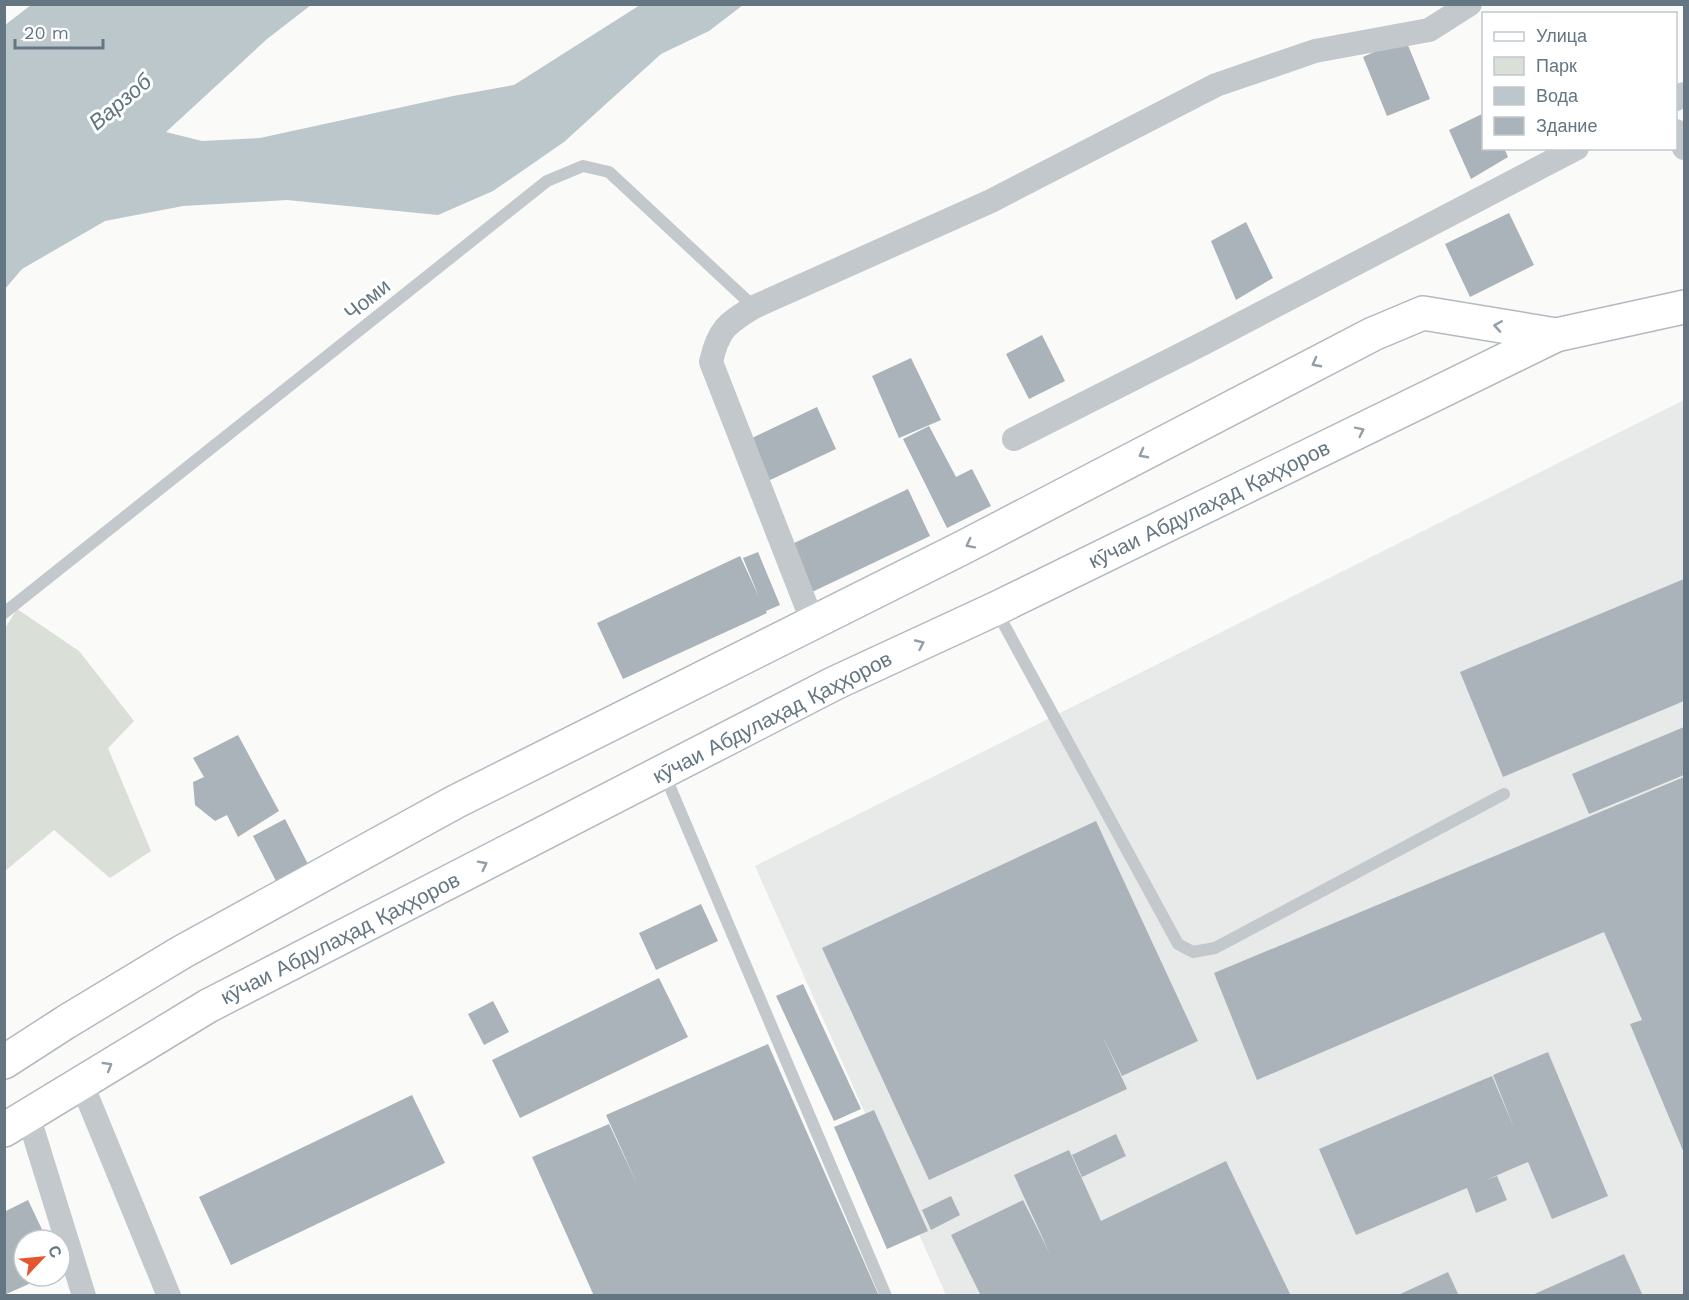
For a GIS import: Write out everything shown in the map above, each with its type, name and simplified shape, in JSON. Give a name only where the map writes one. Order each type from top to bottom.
[{"type":"main road","name":"кӯчаи Абдулаҳад Қаҳҳоров","points":[[16,1122],[208,1006],[835,683],[995,609],[1556,335],[1684,307]]},
{"type":"main road","name":"кӯчаи Абдулаҳад Қаҳҳоров","points":[[4,1062],[182,952],[455,802],[964,548],[1373,334],[1423,313],[1556,335]]},
{"type":"street","points":[[813,623],[711,362],[715,340],[731,321],[754,307],[991,201],[1216,84],[1315,51],[1429,30],[1470,4]]},
{"type":"street","points":[[1677,133],[1684,148]]},
{"type":"street","points":[[1014,438],[1206,342],[1573,150]]},
{"type":"street","points":[[81,1082],[169,1296]]},
{"type":"street","points":[[16,1122],[84,1296]]},
{"type":"lane","name":"Чоми","points":[[4,613],[547,181],[583,166],[609,172],[754,307]]},
{"type":"lane","points":[[995,609],[1178,944],[1193,952],[1215,948],[1504,794]]},
{"type":"lane","points":[[664,772],[886,1296]]},
{"type":"shaded area","points":[[1684,400],[1684,1295],[946,1295],[755,866]]},
{"type":"green space","points":[[17,609],[79,651],[134,721],[108,748],[151,851],[110,878],[54,830],[5,871],[4,630]]},
{"type":"water","name":"Варзоб","points":[[31,5],[311,5],[267,39],[166,132],[202,141],[260,138],[514,85],[640,5],[743,5],[709,31],[661,54],[564,142],[493,191],[438,215],[287,200],[183,206],[105,221],[22,269],[5,289],[5,25]]},
{"type":"building","points":[[1405,38],[1430,99],[1387,116],[1363,57]]},
{"type":"building","points":[[1482,114],[1482,150],[1505,150],[1508,157],[1471,179],[1449,130]]},
{"type":"building","points":[[1509,213],[1534,265],[1470,297],[1445,244]]},
{"type":"building","points":[[1246,222],[1273,278],[1236,300],[1211,241]]},
{"type":"building","points":[[1042,335],[1065,381],[1029,399],[1006,354]]},
{"type":"building","points":[[911,358],[941,420],[899,438],[872,376]]},
{"type":"building","points":[[817,407],[836,449],[768,481],[748,440]]},
{"type":"building","points":[[929,426],[956,477],[972,469],[991,506],[947,528],[903,439]]},
{"type":"building","points":[[908,489],[930,536],[812,592],[790,545]]},
{"type":"building","points":[[758,552],[780,605],[623,679],[597,623],[740,556],[759,597],[743,558]]},
{"type":"building","points":[[1684,579],[1684,701],[1503,777],[1460,672]]},
{"type":"building","points":[[1684,727],[1684,775],[1589,814],[1572,774]]},
{"type":"building","points":[[238,735],[279,811],[238,837],[227,815],[215,821],[195,805],[193,782],[204,777],[193,758]]},
{"type":"building","points":[[1684,777],[1684,1153],[1630,1024],[1642,1020],[1604,932],[1257,1080],[1214,973]]},
{"type":"building","points":[[285,819],[312,872],[280,889],[253,836]]},
{"type":"building","points":[[1096,821],[1198,1041],[1122,1076],[1102,1035],[1127,1089],[929,1180],[822,948]]},
{"type":"building","points":[[701,904],[718,941],[656,970],[639,933]]},
{"type":"building","points":[[659,978],[688,1037],[520,1118],[492,1060]]},
{"type":"building","points":[[803,984],[861,1109],[834,1121],[776,996]]},
{"type":"building","points":[[493,1001],[509,1032],[484,1045],[468,1014]]},
{"type":"building","points":[[768,1044],[879,1296],[594,1296],[532,1157],[609,1124],[638,1186],[606,1115]]},
{"type":"building","points":[[1548,1052],[1608,1196],[1552,1219],[1528,1162],[1486,1180],[1497,1176],[1507,1200],[1476,1213],[1467,1188],[1356,1235],[1319,1149],[1492,1076],[1515,1130],[1493,1075]]},
{"type":"building","points":[[412,1095],[445,1163],[231,1265],[199,1197]]},
{"type":"building","points":[[874,1110],[928,1231],[887,1249],[834,1127]]},
{"type":"building","points":[[1116,1134],[1126,1156],[1082,1177],[1072,1155]]},
{"type":"building","points":[[1069,1150],[1101,1221],[1226,1161],[1291,1296],[981,1296],[951,1235],[1023,1200],[1050,1254],[1014,1175]]},
{"type":"building","points":[[951,1196],[960,1215],[931,1230],[922,1210]]},
{"type":"building","points":[[28,1200],[41,1228],[12,1228],[12,1288],[20,1288],[4,1295],[4,1212]]},
{"type":"building","points":[[1624,1254],[1643,1296],[1530,1296]]},
{"type":"building","points":[[1448,1272],[1459,1296],[1396,1296]]}]
